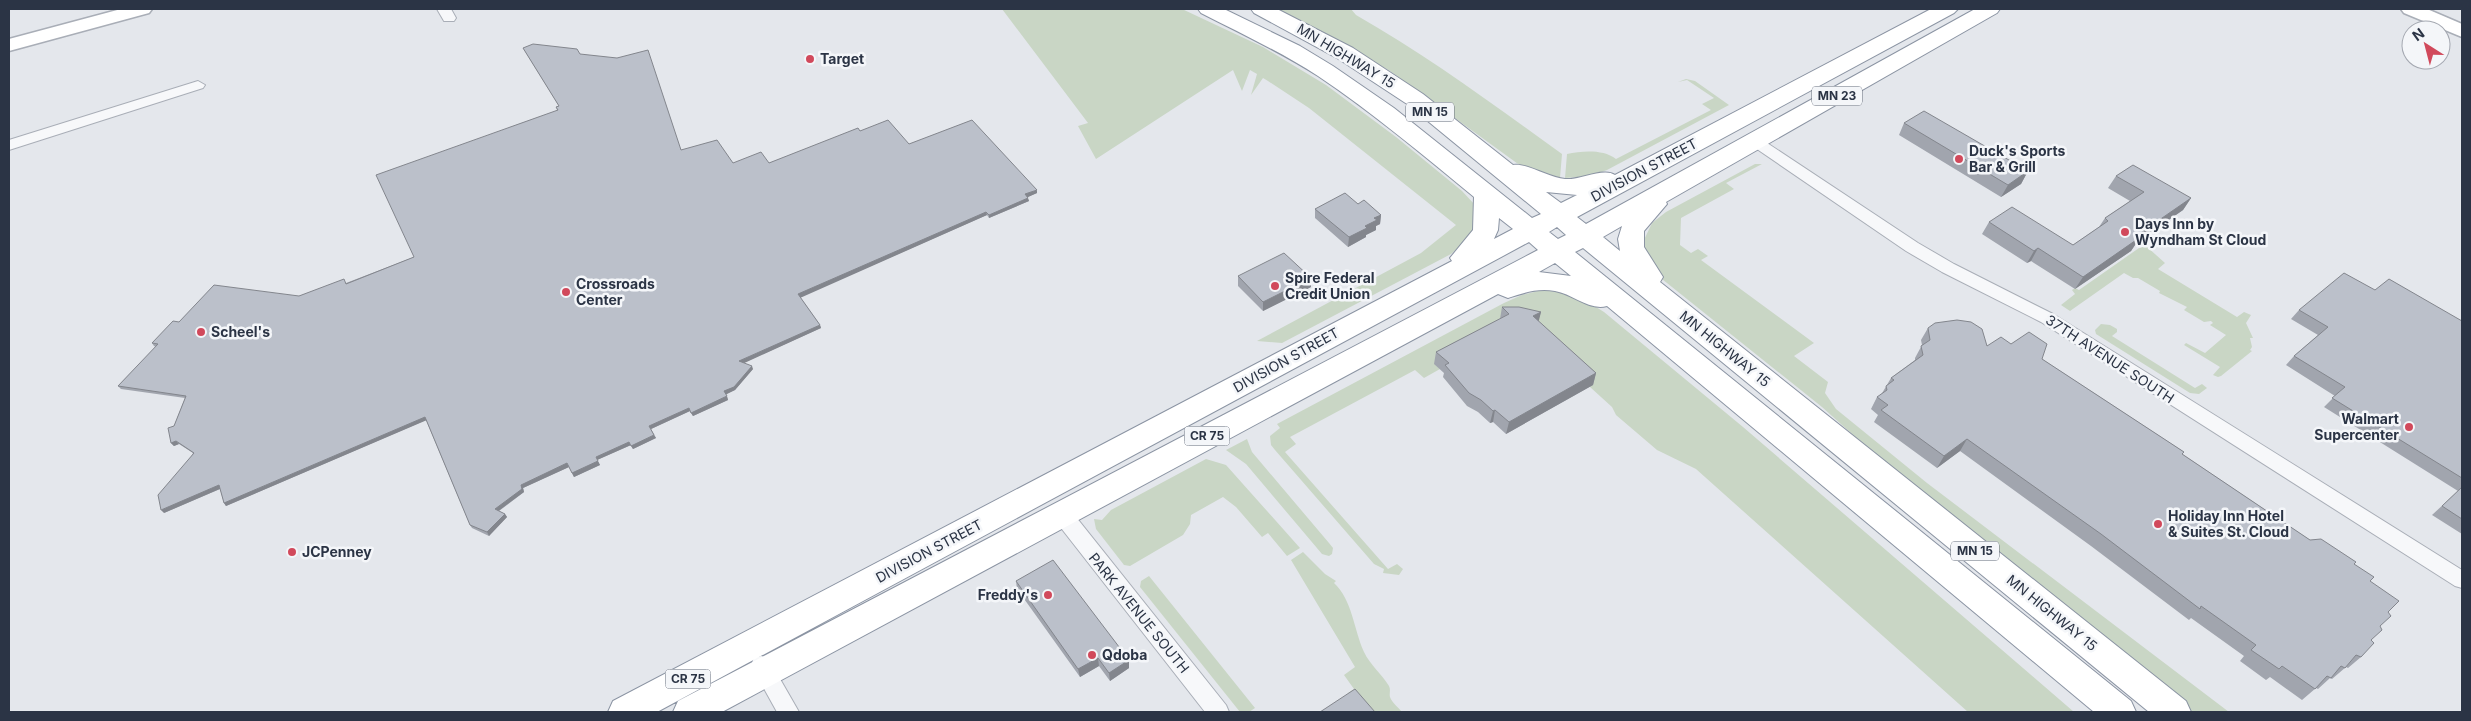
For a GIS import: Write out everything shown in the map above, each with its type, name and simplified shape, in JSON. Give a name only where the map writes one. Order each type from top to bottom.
[{"type":"highway","name":"MN HIGHWAY 15","points":[[1208,9],[1260,34],[1326,71],[1386,113],[1669,342],[2119,712]]},
{"type":"highway","name":"MN HIGHWAY 15","points":[[1261,9],[1317,37],[1415,99],[2174,712]]},
{"type":"highway","name":"DIVISION STREET","points":[[690,712],[758,659],[1126,448],[1449,272],[1947,9]]},
{"type":"highway","name":"DIVISION STREET","points":[[625,712],[758,659],[1061,513],[1585,236],[1756,142],[1990,9]]},
{"type":"highway","points":[[1476,148],[1532,180],[1546,185],[1570,188],[1586,187],[1602,181],[1652,155],[1687,147]]},
{"type":"highway","points":[[1673,306],[1635,258],[1629,240],[1633,227],[1640,217],[1683,182]]},
{"type":"highway","points":[[1449,272],[1486,233],[1488,228],[1486,194]]},
{"type":"highway","points":[[1388,341],[1435,329],[1512,287],[1525,282],[1542,280],[1569,284],[1589,293],[1669,342]]},
{"type":"main road","points":[[12,41],[97,9]]},
{"type":"main road","points":[[12,41],[142,9]]},
{"type":"main road","points":[[2411,9],[2462,31]]},
{"type":"main road","points":[[2439,9],[2462,19]]},
{"type":"street","points":[[9,145],[198,84]]},
{"type":"street","name":"37TH AVENUE SOUTH","points":[[1756,142],[1912,247],[1948,268],[2047,318],[2462,580]]},
{"type":"street","name":"PARK AVENUE SOUTH","points":[[1061,513],[1218,712]]},
{"type":"street","points":[[758,659],[788,712]]},
{"type":"green space","points":[[1002,9],[1182,9],[1263,47],[1326,85],[1396,137],[1462,191],[1476,206],[1472,236],[1451,254],[1282,343],[1257,341],[1421,253],[1456,225],[1309,108],[1268,81],[1263,78],[1251,95],[1257,74],[1250,70],[1242,91],[1233,70],[1096,159],[1078,126],[1088,123]]},
{"type":"green space","points":[[1275,9],[1351,9],[1356,15],[1409,47],[1562,154],[1560,178],[1525,169],[1390,71],[1323,32]]},
{"type":"green space","points":[[1686,79],[1695,81],[1729,105],[1607,170],[1590,176],[1565,178],[1567,154],[1599,152],[1616,159],[1711,110],[1702,104],[1714,98],[1687,80],[1678,82]]},
{"type":"green space","points":[[1755,164],[1762,164],[1726,183],[1734,189],[1681,218],[1680,245],[1691,253],[1698,249],[1708,256],[1701,260],[1814,343],[1794,356],[1828,382],[1825,393],[1836,409],[1927,483],[2229,712],[2188,712],[2164,694],[1902,479],[1822,407],[1647,265],[1643,242],[1652,223],[1666,212]]},
{"type":"green space","points":[[2146,246],[2165,263],[2158,269],[2237,317],[2244,312],[2251,315],[2246,323],[2253,338],[2250,338],[2252,347],[2250,350],[2252,351],[2221,376],[2213,375],[2220,367],[2184,345],[2186,343],[2205,353],[2226,335],[2210,325],[2213,323],[2211,321],[2204,322],[2184,310],[2187,307],[2159,293],[2160,291],[2138,278],[2133,278],[2124,273],[2070,311],[2061,305],[2075,294],[2072,290],[2075,288],[2079,290],[2139,248]]},
{"type":"green space","points":[[1538,291],[1564,293],[1604,312],[1743,427],[2074,712],[1968,712],[1696,469],[1657,450],[1616,415],[1612,407],[1590,387],[1435,364],[1440,369],[1424,378],[1415,370],[1290,437],[1296,444],[1285,452],[1388,569],[1397,564],[1403,569],[1399,575],[1383,573],[1384,569],[1374,564],[1275,450],[1271,445],[1270,436],[1280,428],[1277,424],[1504,303],[1522,295]]},
{"type":"green space","points":[[2101,324],[2110,325],[2117,329],[2117,332],[2112,336],[2195,388],[2202,384],[2207,388],[2199,394],[2190,393],[2096,334],[2095,330]]},
{"type":"green space","points":[[1247,439],[1252,452],[1333,548],[1332,554],[1329,556],[1322,554],[1246,464],[1226,450]]},
{"type":"green space","points":[[1206,459],[1226,465],[1300,548],[1287,556],[1268,533],[1262,537],[1236,507],[1223,497],[1191,515],[1190,524],[1183,535],[1130,566],[1124,565],[1096,529],[1094,519],[1102,520],[1111,510]]},
{"type":"green space","points":[[1303,552],[1325,574],[1336,581],[1334,583],[1345,597],[1349,606],[1364,652],[1389,686],[1391,699],[1402,712],[1365,712],[1348,693],[1354,689],[1344,675],[1355,667],[1291,560]]},
{"type":"green space","points":[[1149,576],[1255,708],[1249,712],[1240,712],[1140,587],[1141,581]]},
{"type":"building","name":"Crossroads Center","points":[[533,44],[577,49],[580,54],[617,58],[648,50],[681,150],[717,140],[733,163],[761,152],[769,163],[858,128],[860,131],[888,120],[909,144],[972,120],[1037,190],[1025,194],[1028,198],[989,215],[986,212],[798,294],[820,325],[739,361],[752,366],[734,387],[724,391],[727,396],[691,413],[689,408],[649,426],[654,435],[631,446],[629,442],[596,457],[598,461],[572,473],[567,463],[521,485],[522,489],[495,509],[505,514],[487,532],[470,525],[425,417],[224,503],[219,485],[161,510],[158,495],[194,453],[176,441],[171,443],[168,428],[174,426],[186,396],[118,386],[158,344],[152,343],[173,321],[179,322],[214,285],[299,296],[344,279],[346,284],[414,257],[376,175],[558,110],[556,107],[559,106],[523,48]]},
{"type":"building","points":[[1924,111],[2028,171],[2008,185],[1904,123]]},
{"type":"building","name":"Days Inn by Wyndham St Cloud","points":[[2133,165],[2191,198],[2136,236],[2139,238],[2083,277],[2038,248],[2034,251],[1989,222],[2012,207],[2073,245],[2108,221],[2105,218],[2144,192],[2116,176]]},
{"type":"building","points":[[1345,193],[1358,204],[1364,200],[1381,215],[1374,218],[1377,220],[1365,226],[1367,228],[1349,237],[1315,209]]},
{"type":"building","name":"Spire Federal Credit Union","points":[[1284,253],[1311,278],[1263,302],[1238,276]]},
{"type":"building","name":"Walmart Supercenter","points":[[2344,273],[2375,290],[2389,279],[2462,321],[2462,478],[2332,398],[2345,387],[2294,356],[2328,327],[2299,310]]},
{"type":"building","points":[[1502,307],[1519,307],[1541,312],[1533,316],[1596,373],[1509,422],[1469,393],[1445,365],[1449,363],[1436,352],[1509,314]]},
{"type":"building","name":"Holiday Inn Hotel & Suites St. Cloud","points":[[1957,320],[1971,322],[1982,329],[1987,346],[2001,337],[2011,344],[2029,332],[2047,344],[2042,359],[2184,452],[2182,454],[2310,540],[2321,539],[2356,562],[2354,564],[2374,577],[2370,581],[2399,601],[2388,612],[2391,616],[2380,626],[2382,630],[2371,640],[2374,643],[2361,657],[2356,655],[2345,668],[2341,666],[2331,678],[2327,676],[2315,689],[2282,666],[2279,669],[2251,650],[2256,645],[2201,606],[2200,609],[2101,534],[1967,439],[1944,456],[1881,410],[1888,405],[1877,397],[1887,390],[1886,386],[1894,380],[1891,378],[1923,355],[1921,346],[1930,340],[1928,328],[1935,323]]},
{"type":"building","points":[[2462,487],[2462,519],[2442,506]]},
{"type":"building","points":[[1053,560],[1129,660],[1109,673],[1098,658],[1078,669],[1016,581]]},
{"type":"building","points":[[1355,689],[1375,712],[1320,712]]},
{"type":"place","name":"Target","points":[[810,59]]},
{"type":"place","name":"Duck's Sports Bar & Grill","points":[[1959,159]]},
{"type":"place","name":"Days Inn by Wyndham St Cloud","points":[[2125,232]]},
{"type":"place","name":"Spire Federal Credit Union","points":[[1275,286]]},
{"type":"place","name":"Crossroads Center","points":[[566,292]]},
{"type":"place","name":"Scheel's","points":[[201,332]]},
{"type":"place","name":"Walmart Supercenter","points":[[2409,427]]},
{"type":"place","name":"Holiday Inn Hotel & Suites St. Cloud","points":[[2158,524]]},
{"type":"place","name":"JCPenney","points":[[292,552]]},
{"type":"place","name":"Freddy's","points":[[1048,595]]},
{"type":"place","name":"Qdoba","points":[[1092,655]]}]
